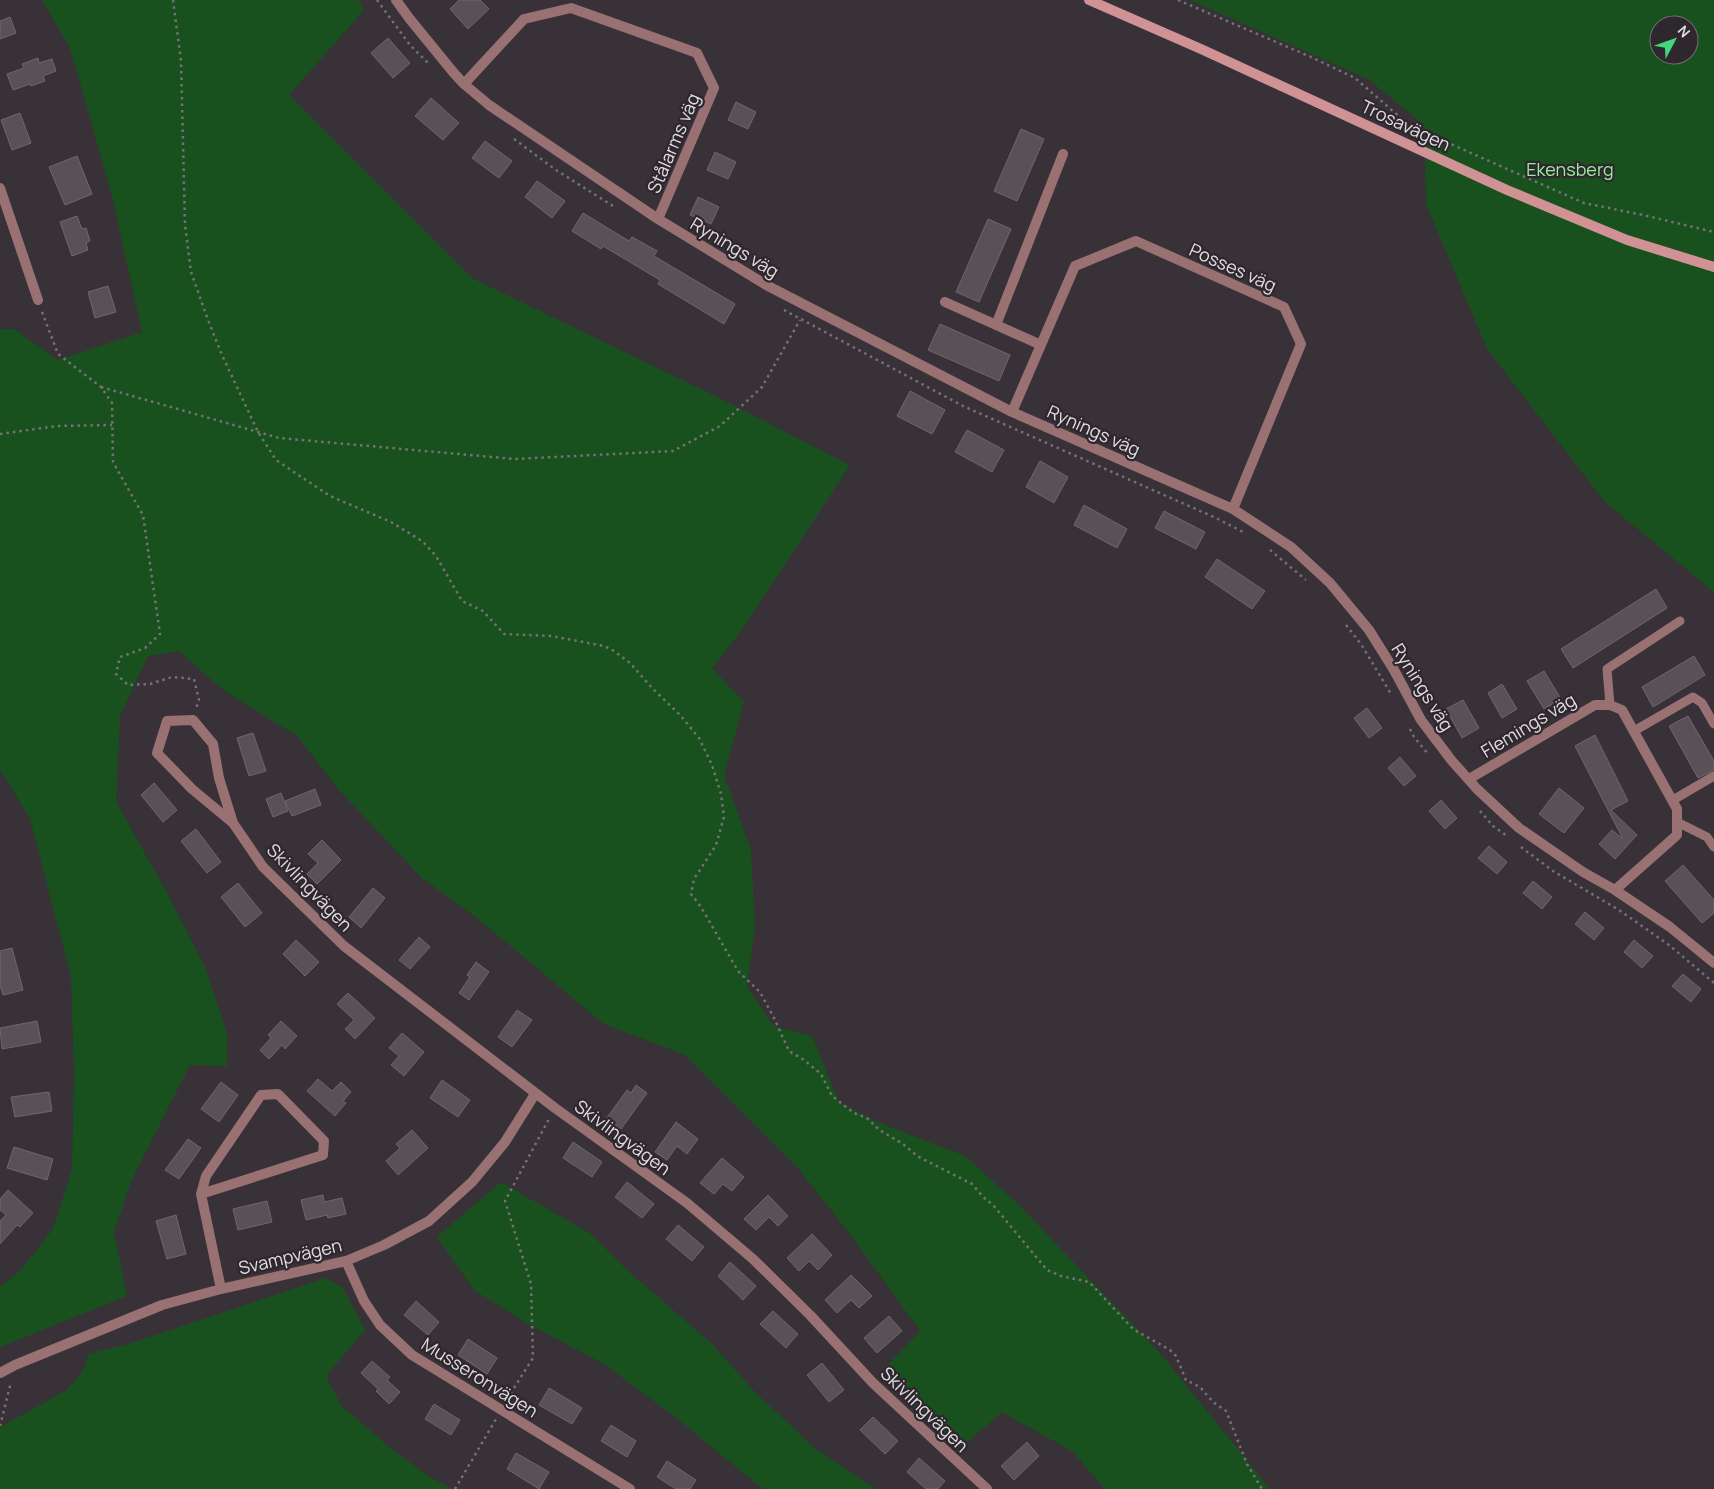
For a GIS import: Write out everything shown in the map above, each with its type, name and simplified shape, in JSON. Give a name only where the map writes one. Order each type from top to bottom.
[{"type":"main road","name":"Trosavägen","points":[[1089,0],[1507,190],[1627,240],[1714,267]]},
{"type":"street","name":"Rynings väg","points":[[396,0],[464,84],[489,105],[658,219],[768,286],[1012,412],[1233,509],[1291,547],[1330,583],[1369,630],[1394,670],[1421,720],[1452,761],[1477,789],[1519,828],[1670,927],[1714,963]]},
{"type":"street","name":"Stålarms väg","points":[[464,84],[524,19],[571,8],[697,53],[714,88],[658,219]]},
{"type":"street","points":[[996,325],[1063,154]]},
{"type":"street","points":[[0,188],[38,300]]},
{"type":"street","name":"Posses väg","points":[[1012,412],[1075,266],[1136,240],[1284,307],[1301,344],[1233,509]]},
{"type":"street","points":[[945,302],[1041,345]]},
{"type":"street","name":"Flemings väg","points":[[1469,779],[1595,705],[1610,705]]},
{"type":"street","points":[[1610,705],[1622,710],[1677,809],[1677,835],[1615,890]]},
{"type":"street","name":"Skivlingvägen","points":[[233,823],[218,778],[213,744],[193,720],[167,721],[157,753],[192,789],[233,823],[264,867],[344,946],[536,1094],[687,1203],[753,1259],[810,1315],[873,1383],[987,1489]]},
{"type":"street","points":[[201,1194],[322,1155],[324,1141],[278,1094],[260,1095],[206,1176],[201,1194],[221,1288]]},
{"type":"street","name":"Svampvägen","points":[[0,1372],[162,1306],[221,1288],[346,1261],[384,1245],[429,1221],[472,1182],[505,1142],[536,1094]]},
{"type":"street","name":"Musseronvägen","points":[[346,1261],[364,1301],[380,1325],[412,1355],[630,1489]]},
{"type":"lane","points":[[1610,705],[1607,669],[1680,621]]},
{"type":"lane","points":[[1634,731],[1693,698],[1702,703],[1714,724]]},
{"type":"lane","points":[[1672,800],[1714,776]]},
{"type":"lane","points":[[1677,822],[1707,837],[1714,847]]},
{"type":"path","points":[[173,0],[181,61],[185,225],[191,272],[218,347],[258,432],[276,460],[330,496],[391,522],[422,540],[436,556],[462,601],[483,611],[504,634],[551,636],[604,646],[630,663],[681,716],[699,738],[712,765],[722,794],[724,817],[716,845],[694,879],[691,894],[738,971],[760,992],[790,1051],[820,1074],[832,1096],[854,1113],[867,1118],[878,1129],[903,1144],[917,1156],[972,1184],[1010,1224],[1047,1270],[1062,1276],[1089,1282],[1133,1329],[1170,1350],[1176,1356],[1186,1380],[1200,1387],[1213,1402],[1226,1412],[1248,1464],[1262,1489]]},
{"type":"path","points":[[377,0],[410,45],[428,64]]},
{"type":"path","points":[[1178,0],[1355,78],[1410,126],[1550,189],[1584,203],[1714,232]]},
{"type":"path","points":[[511,137],[556,170],[620,211]]},
{"type":"path","points":[[38,300],[58,354],[101,387],[112,403],[113,462],[143,515],[160,634],[145,648],[120,657],[116,674],[128,686],[150,684],[172,677],[194,679],[199,700],[193,720]]},
{"type":"path","points":[[784,310],[964,406],[1216,518],[1251,537]]},
{"type":"path","points":[[101,387],[279,438],[515,459],[673,451],[720,426],[762,386],[800,320]]},
{"type":"path","points":[[0,434],[56,426],[112,425]]},
{"type":"path","points":[[1267,547],[1311,584]]},
{"type":"path","points":[[1343,620],[1361,644],[1396,702]]},
{"type":"path","points":[[1407,723],[1414,737],[1431,757]]},
{"type":"path","points":[[1474,805],[1493,826],[1508,837]]},
{"type":"path","points":[[1516,842],[1553,871],[1619,910],[1669,945],[1714,984]]},
{"type":"path","points":[[455,1489],[533,1358],[531,1284],[505,1201],[555,1108]]},
{"type":"path","points":[[0,1426],[15,1365]]},
{"type":"green space","points":[[42,0],[358,0],[364,10],[289,95],[472,278],[709,393],[850,465],[741,631],[712,668],[744,702],[724,775],[751,850],[755,927],[747,986],[773,1026],[812,1036],[839,1102],[875,1121],[965,1156],[1020,1206],[1160,1353],[1270,1489],[1105,1489],[1073,1452],[1002,1412],[962,1447],[921,1413],[880,1373],[920,1331],[853,1238],[797,1167],[685,1055],[604,1024],[477,918],[422,878],[340,791],[297,736],[223,690],[179,651],[148,656],[120,716],[116,802],[165,889],[205,967],[227,1033],[227,1066],[190,1065],[132,1179],[114,1232],[127,1296],[0,1347],[0,1287],[20,1271],[53,1229],[72,1169],[74,1074],[71,977],[30,819],[0,769],[0,329],[14,329],[58,360],[142,332],[112,196],[80,82],[69,46]]},
{"type":"green space","name":"Ekensberg","points":[[1190,0],[1714,0],[1714,592],[1605,502],[1487,349],[1426,204],[1424,125],[1368,79]]},
{"type":"green space","points":[[501,1182],[591,1234],[628,1271],[709,1341],[756,1393],[816,1449],[876,1489],[763,1489],[675,1417],[604,1364],[526,1323],[474,1290],[437,1237]]},
{"type":"green space","points":[[326,1278],[343,1288],[365,1330],[326,1376],[341,1405],[390,1448],[430,1477],[452,1489],[0,1489],[0,1427],[67,1390],[84,1369],[88,1354],[132,1343]]},
{"type":"building","points":[[459,0],[480,0],[489,9],[468,29],[450,9]]},
{"type":"building","points":[[10,17],[16,33],[0,39],[0,21]]},
{"type":"building","points":[[388,38],[410,63],[393,78],[371,53]]},
{"type":"building","points":[[38,58],[39,63],[52,59],[56,71],[43,76],[45,81],[13,90],[7,74],[24,68],[22,64]]},
{"type":"building","points":[[431,98],[459,123],[443,140],[415,116]]},
{"type":"building","points":[[736,102],[756,112],[748,129],[728,120]]},
{"type":"building","points":[[20,113],[31,143],[12,150],[1,120]]},
{"type":"building","points":[[1021,129],[1044,139],[1017,201],[994,191]]},
{"type":"building","points":[[485,141],[512,161],[499,178],[472,158]]},
{"type":"building","points":[[715,152],[736,162],[728,179],[707,170]]},
{"type":"building","points":[[77,156],[92,194],[65,205],[49,167]]},
{"type":"building","points":[[537,181],[565,201],[552,218],[525,197]]},
{"type":"building","points":[[698,197],[719,207],[711,224],[690,215]]},
{"type":"building","points":[[583,213],[629,241],[632,237],[657,251],[654,256],[735,304],[724,324],[658,284],[660,280],[603,246],[601,249],[572,231]]},
{"type":"building","points":[[77,216],[82,229],[86,228],[90,241],[86,243],[88,250],[72,256],[60,222]]},
{"type":"building","points":[[988,219],[1011,229],[979,302],[956,292]]},
{"type":"building","points":[[108,286],[116,312],[95,318],[88,292]]},
{"type":"building","points":[[940,324],[1010,355],[999,381],[928,350]]},
{"type":"building","points":[[910,391],[945,410],[932,434],[897,416]]},
{"type":"building","points":[[967,430],[1004,450],[992,472],[955,452]]},
{"type":"building","points":[[1040,461],[1068,477],[1054,503],[1026,487]]},
{"type":"building","points":[[1084,505],[1127,529],[1117,548],[1074,525]]},
{"type":"building","points":[[1164,511],[1205,532],[1196,549],[1155,528]]},
{"type":"building","points":[[1217,559],[1265,591],[1252,609],[1205,577]]},
{"type":"building","points":[[1656,589],[1667,608],[1573,668],[1561,649]]},
{"type":"building","points":[[1694,656],[1705,675],[1653,707],[1642,687]]},
{"type":"building","points":[[1544,671],[1561,699],[1544,709],[1527,681]]},
{"type":"building","points":[[1502,684],[1517,709],[1502,718],[1488,693]]},
{"type":"building","points":[[1463,700],[1479,728],[1462,738],[1446,709]]},
{"type":"building","points":[[1367,708],[1382,728],[1369,738],[1354,718]]},
{"type":"building","points":[[1688,716],[1714,761],[1714,770],[1698,778],[1669,726]]},
{"type":"building","points":[[253,733],[266,771],[249,776],[237,738]]},
{"type":"building","points":[[1595,735],[1628,801],[1611,810],[1637,835],[1615,859],[1599,844],[1612,830],[1623,839],[1575,746]]},
{"type":"building","points":[[1400,757],[1416,776],[1404,786],[1388,768]]},
{"type":"building","points":[[154,783],[177,810],[163,822],[141,795]]},
{"type":"building","points":[[1559,788],[1584,808],[1564,833],[1539,814]]},
{"type":"building","points":[[315,789],[321,805],[292,816],[285,801]]},
{"type":"building","points":[[281,793],[288,811],[273,817],[266,799]]},
{"type":"building","points":[[1441,800],[1457,818],[1445,829],[1429,811]]},
{"type":"building","points":[[196,829],[221,862],[207,873],[181,841]]},
{"type":"building","points":[[322,840],[341,860],[317,884],[307,874],[318,863],[308,854]]},
{"type":"building","points":[[1489,846],[1507,862],[1497,874],[1478,858]]},
{"type":"building","points":[[1683,865],[1714,900],[1714,913],[1702,923],[1665,881]]},
{"type":"building","points":[[1533,881],[1552,897],[1542,909],[1523,893]]},
{"type":"building","points":[[238,883],[262,913],[245,927],[221,897]]},
{"type":"building","points":[[373,888],[385,898],[361,928],[349,917]]},
{"type":"building","points":[[1585,912],[1604,928],[1594,940],[1575,924]]},
{"type":"building","points":[[419,937],[430,947],[410,969],[399,960]]},
{"type":"building","points":[[296,940],[319,962],[305,976],[283,954]]},
{"type":"building","points":[[1634,940],[1653,956],[1642,968],[1624,952]]},
{"type":"building","points":[[12,948],[23,990],[3,995],[0,985],[0,951]]},
{"type":"building","points":[[476,962],[489,972],[469,1000],[459,993],[470,977],[467,975]]},
{"type":"building","points":[[1683,974],[1701,989],[1691,1002],[1672,986]]},
{"type":"building","points":[[348,993],[375,1018],[355,1039],[345,1029],[354,1020],[337,1004]]},
{"type":"building","points":[[517,1010],[532,1020],[512,1047],[498,1037]]},
{"type":"building","points":[[37,1021],[41,1042],[2,1049],[0,1028]]},
{"type":"building","points":[[281,1021],[297,1036],[285,1049],[282,1045],[269,1059],[260,1050],[271,1038],[268,1035]]},
{"type":"building","points":[[402,1033],[424,1052],[404,1076],[391,1065],[399,1056],[389,1048]]},
{"type":"building","points":[[318,1079],[332,1091],[341,1082],[351,1092],[343,1101],[346,1103],[335,1116],[307,1091]]},
{"type":"building","points":[[442,1080],[470,1100],[458,1117],[430,1098]]},
{"type":"building","points":[[221,1082],[238,1095],[219,1122],[201,1109]]},
{"type":"building","points":[[636,1085],[647,1093],[621,1129],[606,1119],[627,1090],[631,1093]]},
{"type":"building","points":[[49,1092],[52,1111],[15,1117],[11,1097]]},
{"type":"building","points":[[676,1122],[698,1139],[687,1154],[677,1146],[667,1160],[655,1152]]},
{"type":"building","points":[[412,1130],[428,1148],[398,1175],[386,1161],[400,1148],[396,1144]]},
{"type":"building","points":[[188,1139],[201,1148],[179,1179],[165,1170]]},
{"type":"building","points":[[573,1142],[602,1162],[592,1177],[563,1158]]},
{"type":"building","points":[[14,1147],[53,1159],[47,1180],[7,1168]]},
{"type":"building","points":[[722,1158],[744,1177],[732,1191],[723,1184],[714,1194],[700,1183]]},
{"type":"building","points":[[627,1182],[654,1204],[642,1218],[615,1197]]},
{"type":"building","points":[[8,1190],[33,1213],[20,1227],[17,1225],[0,1244],[0,1221],[6,1215],[0,1210],[0,1199]]},
{"type":"building","points":[[323,1195],[324,1202],[342,1198],[346,1214],[328,1218],[327,1215],[306,1220],[301,1200]]},
{"type":"building","points":[[768,1195],[788,1216],[778,1226],[769,1217],[756,1230],[744,1219]]},
{"type":"building","points":[[267,1201],[272,1222],[238,1230],[233,1209]]},
{"type":"building","points":[[176,1215],[186,1254],[167,1259],[156,1221]]},
{"type":"building","points":[[678,1225],[704,1247],[692,1261],[666,1239]]},
{"type":"building","points":[[812,1234],[832,1255],[818,1270],[809,1261],[799,1271],[787,1258]]},
{"type":"building","points":[[730,1262],[756,1286],[743,1300],[718,1276]]},
{"type":"building","points":[[851,1275],[872,1296],[859,1308],[851,1300],[837,1313],[825,1300]]},
{"type":"building","points":[[416,1301],[439,1322],[428,1335],[404,1315]]},
{"type":"building","points":[[773,1311],[798,1334],[786,1348],[760,1324]]},
{"type":"building","points":[[889,1316],[902,1331],[877,1353],[864,1338]]},
{"type":"building","points":[[468,1339],[497,1358],[487,1374],[458,1355]]},
{"type":"building","points":[[372,1361],[390,1377],[387,1380],[400,1392],[389,1404],[376,1391],[378,1389],[361,1373]]},
{"type":"building","points":[[822,1363],[844,1390],[829,1402],[807,1375]]},
{"type":"building","points":[[549,1388],[582,1408],[572,1424],[539,1405]]},
{"type":"building","points":[[434,1404],[460,1420],[451,1435],[425,1419]]},
{"type":"building","points":[[873,1417],[898,1441],[885,1454],[860,1430]]},
{"type":"building","points":[[611,1425],[636,1441],[627,1457],[601,1441]]},
{"type":"building","points":[[1027,1442],[1039,1456],[1014,1480],[1001,1466]]},
{"type":"building","points":[[516,1453],[549,1472],[539,1489],[507,1469]]},
{"type":"building","points":[[919,1458],[945,1481],[938,1489],[926,1489],[907,1472]]},
{"type":"building","points":[[667,1461],[696,1480],[690,1489],[676,1489],[657,1477]]}]
